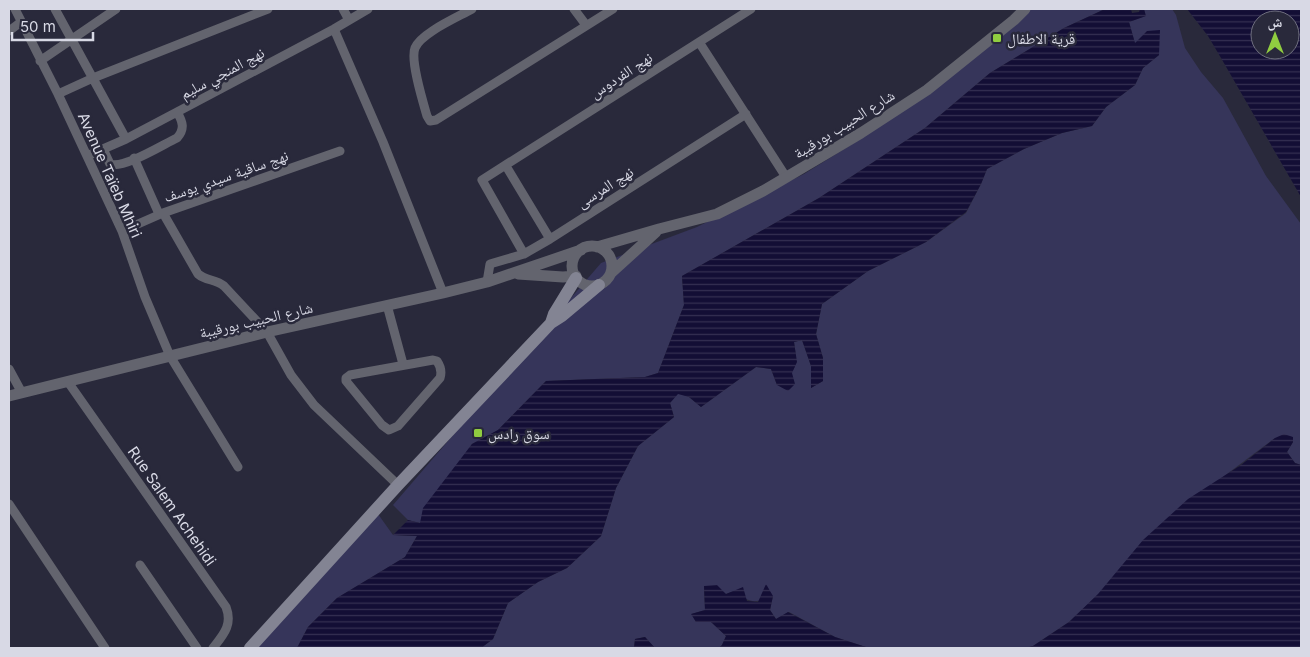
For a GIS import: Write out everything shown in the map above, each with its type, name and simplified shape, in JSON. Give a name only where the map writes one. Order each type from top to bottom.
[{"type":"main road","points":[[551,323],[554,314],[576,277]]},
{"type":"main road","points":[[250,648],[398,485],[551,323],[599,285]]},
{"type":"street","name":"Avenue Taïeb Mhiri","points":[[15,9],[88,156],[122,231],[145,297],[170,356],[238,467]]},
{"type":"street","points":[[55,9],[126,139]]},
{"type":"street","points":[[40,61],[116,9]]},
{"type":"street","points":[[58,94],[93,78],[268,9]]},
{"type":"street","points":[[343,9],[350,20]]},
{"type":"street","name":"نهج المنجي سليم","points":[[88,156],[178,112],[368,9]]},
{"type":"street","points":[[472,9],[427,36],[415,48],[414,60],[427,116],[430,121],[436,120],[613,9]]},
{"type":"street","points":[[574,9],[586,25]]},
{"type":"street","name":"نهج الفردوس","points":[[524,254],[482,180],[751,9]]},
{"type":"street","name":"شارع الحبيب بورقيبة","points":[[597,247],[717,214],[786,178],[862,133],[927,90],[1007,26],[1025,9]]},
{"type":"street","points":[[9,31],[21,22]]},
{"type":"street","points":[[334,29],[383,142],[444,293]]},
{"type":"street","points":[[698,42],[786,178]]},
{"type":"street","points":[[104,149],[112,165],[116,165],[177,138],[183,126],[178,112]]},
{"type":"street","name":"نهج المرسى","points":[[487,282],[490,264],[524,254],[550,239],[746,114]]},
{"type":"street","name":"نهج ساقية سيدي يوسف","points":[[122,231],[161,214],[340,151]]},
{"type":"street","points":[[134,158],[161,214],[198,274],[222,283],[267,332],[279,356],[314,405],[398,485]]},
{"type":"street","points":[[506,166],[550,239]]},
{"type":"street","name":"شارع الحبيب بورقيبة","points":[[611,273],[659,229]]},
{"type":"street","points":[[592,246],[597,247],[607,252],[610,257],[612,262],[611,273],[599,285],[587,285],[576,277],[573,263],[574,258],[581,250],[592,246]]},
{"type":"street","name":"شارع الحبيب بورقيبة","points":[[9,396],[267,332],[444,293],[487,282],[581,250]]},
{"type":"street","name":"شارع الحبيب بورقيبة","points":[[511,274],[576,277]]},
{"type":"street","points":[[387,305],[403,364]]},
{"type":"street","points":[[437,361],[441,374],[440,378],[398,426],[390,430],[382,425],[348,386],[346,378],[403,364],[437,361]]},
{"type":"street","points":[[9,368],[22,393]]},
{"type":"street","name":"Rue Salem Achehidi","points":[[68,382],[226,608],[229,618],[228,629],[213,648]]},
{"type":"street","points":[[9,504],[104,648]]},
{"type":"street","points":[[140,566],[197,648]]},
{"type":"shaded area","points":[[1031,9],[1105,9],[1064,28],[990,73],[925,128],[819,198],[682,276],[684,305],[658,373],[645,377],[546,381],[498,430],[472,444],[420,523],[408,520],[393,505],[601,263],[697,227],[804,174],[862,138],[1017,24]]},
{"type":"shaded area","points":[[1105,9],[1131,9],[1132,13],[1144,9],[1146,16],[1129,22],[1135,43],[1147,31],[1160,30],[1159,55],[1143,68],[1135,85],[1106,107],[1092,126],[1062,133],[1024,149],[987,169],[966,212],[926,242],[868,271],[822,304],[816,334],[823,358],[823,381],[811,388],[811,366],[802,340],[794,342],[797,362],[792,373],[795,384],[788,391],[777,385],[771,369],[756,367],[701,407],[689,397],[678,394],[670,403],[674,417],[638,446],[616,488],[601,536],[567,568],[538,582],[508,603],[493,639],[481,648],[297,648],[308,627],[337,598],[405,557],[417,536],[393,535],[408,520],[420,523],[423,508],[472,444],[498,430],[546,381],[645,377],[658,373],[684,305],[682,276],[819,198],[925,128],[990,73],[1064,28]]},
{"type":"shaded area","points":[[1144,9],[1172,9],[1176,15],[1185,48],[1201,72],[1223,98],[1266,176],[1301,224],[1301,465],[1295,463],[1287,452],[1293,442],[1275,438],[1223,477],[1069,622],[1033,646],[1026,648],[869,648],[835,637],[789,612],[776,619],[770,610],[773,596],[752,601],[734,591],[726,594],[704,586],[705,610],[692,614],[696,622],[711,622],[726,636],[719,648],[655,648],[645,637],[635,639],[634,648],[481,648],[493,639],[508,603],[538,582],[567,568],[601,536],[616,488],[638,446],[674,417],[670,403],[678,393],[689,397],[701,407],[756,367],[771,369],[777,385],[792,371],[796,363],[794,342],[802,340],[811,366],[811,388],[823,381],[823,358],[816,334],[822,304],[868,271],[926,242],[966,213],[987,169],[1024,149],[1062,133],[1092,126],[1106,107],[1135,85],[1143,68],[1159,55],[1135,44],[1129,22],[1145,16]]},
{"type":"shaded area","points":[[1187,9],[1301,9],[1301,197],[1208,36]]},
{"type":"shaded area","points":[[1284,434],[1293,437],[1293,442],[1287,452],[1295,463],[1301,465],[1301,648],[1026,648],[1033,646],[1069,622],[1098,594],[1143,540],[1188,499],[1241,465],[1275,438]]},
{"type":"shaded area","points":[[378,514],[393,535],[417,536],[405,557],[337,598],[308,627],[297,648],[253,648]]},
{"type":"shaded area","points":[[766,584],[773,596],[770,610],[776,619],[788,612],[835,637],[869,648],[719,648],[726,636],[711,622],[696,622],[691,614],[705,610],[704,586],[717,585],[726,594],[743,587],[747,601],[758,602]]},
{"type":"shaded area","points":[[645,637],[655,648],[634,648],[635,639]]},
{"type":"place","name":"قرية الاطفال","points":[[997,38]]},
{"type":"place","name":"سوق رادس","points":[[478,433]]}]
